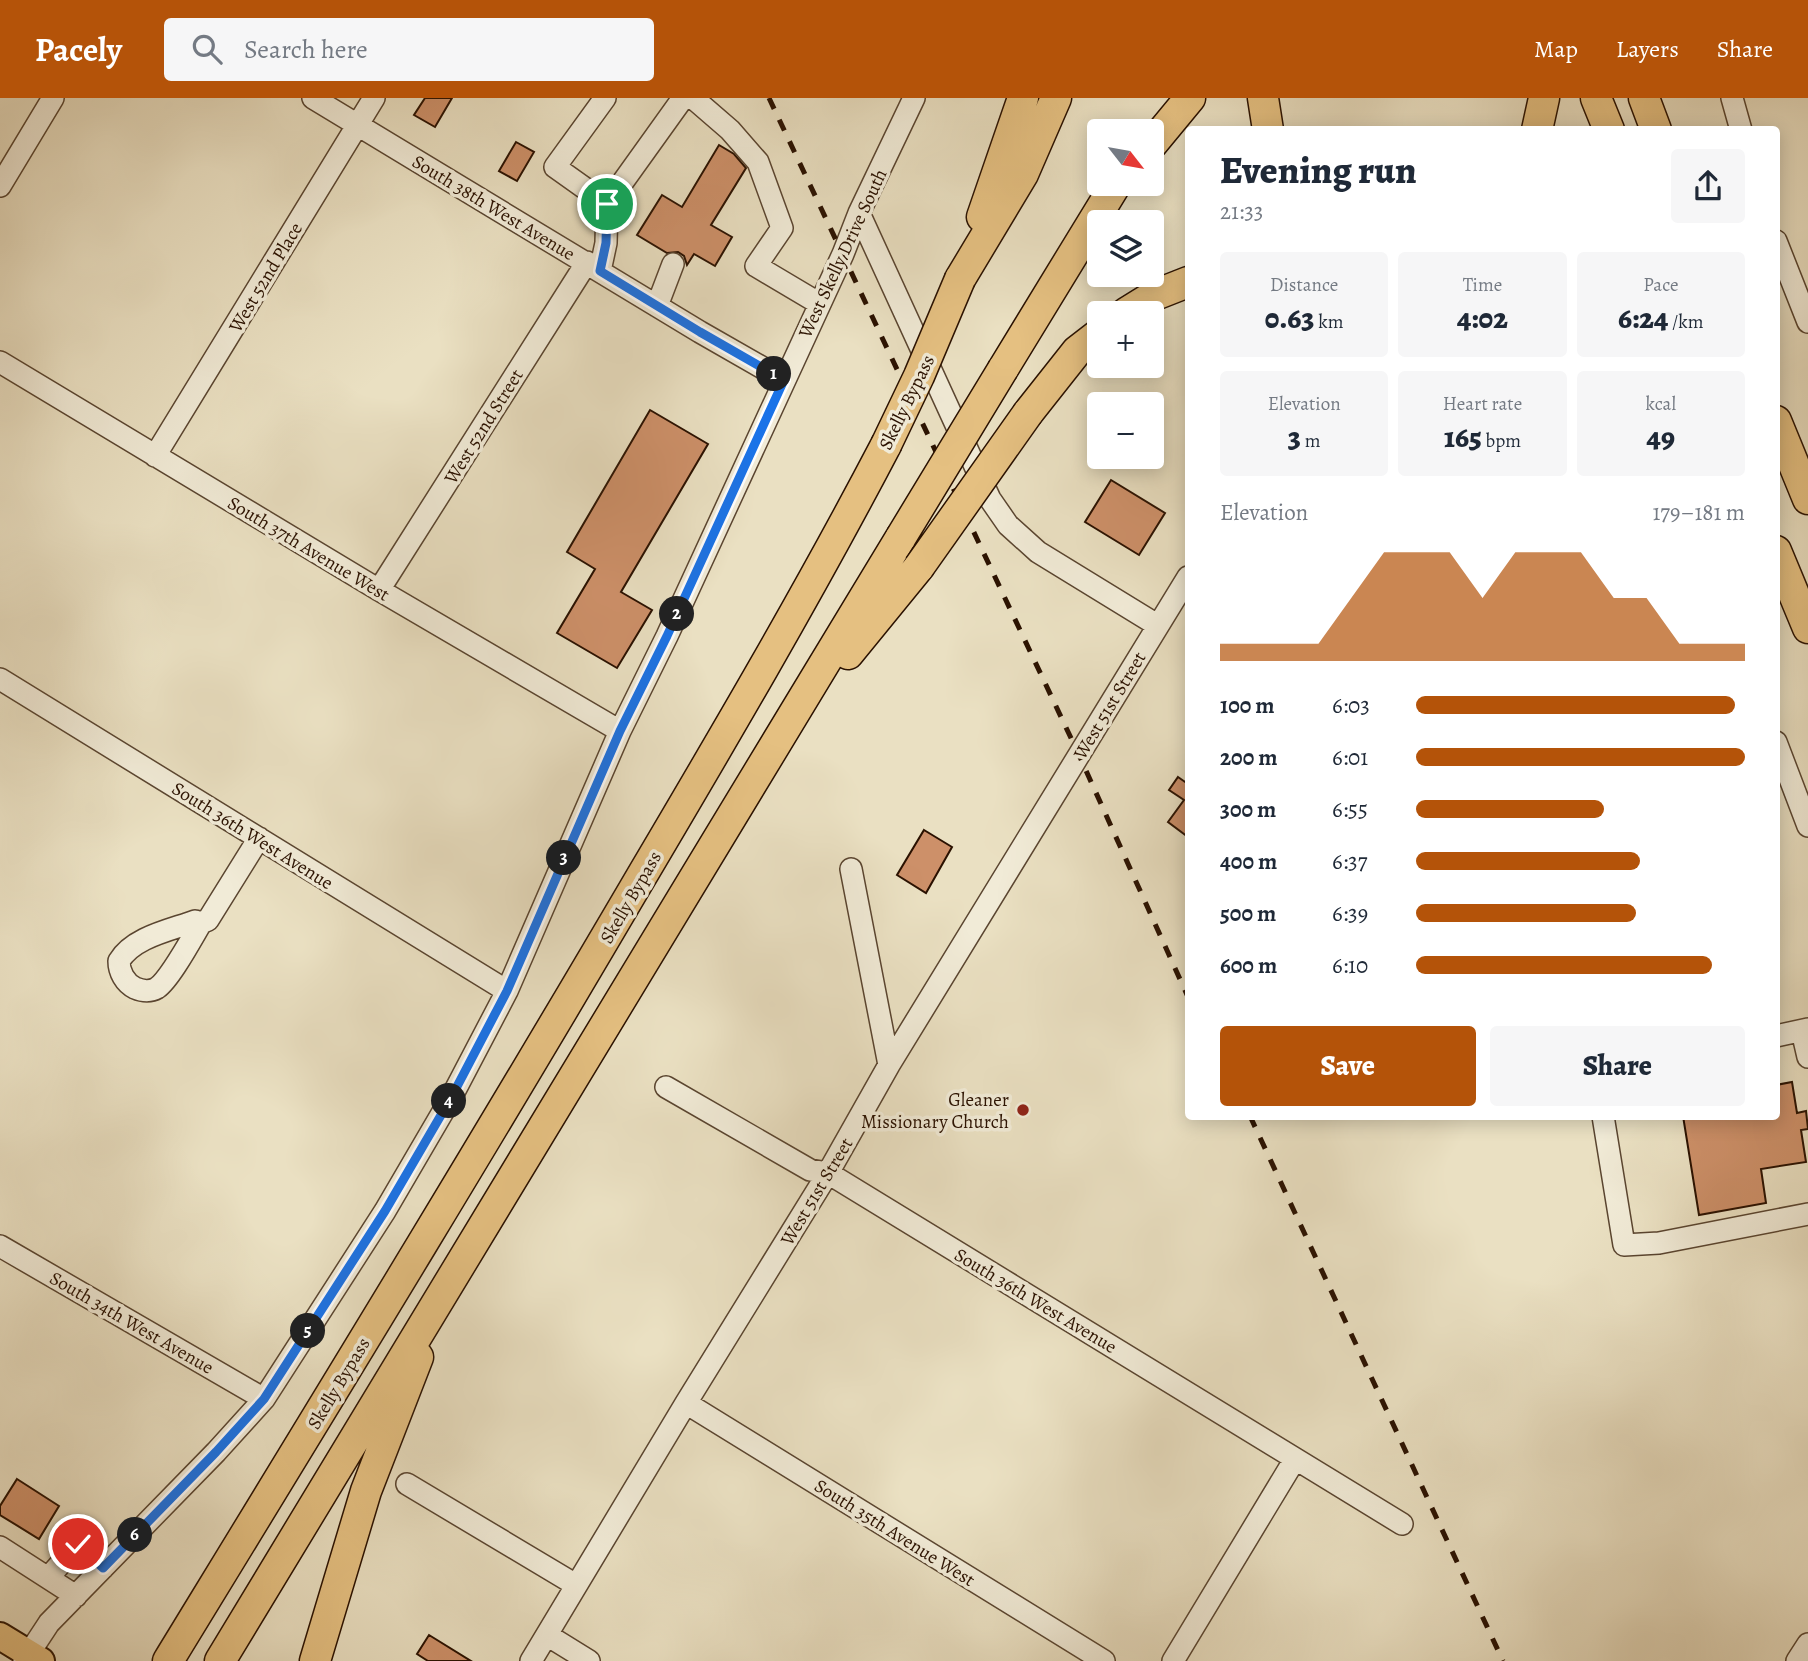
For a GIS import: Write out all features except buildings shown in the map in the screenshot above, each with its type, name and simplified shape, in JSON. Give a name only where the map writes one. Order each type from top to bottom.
[{"type":"highway","name":"Skelly Bypass","points":[[168,1661],[535,1058],[828,554],[919,376],[960,279],[1023,98]]},
{"type":"highway","points":[[960,279],[1023,174],[1056,98]]},
{"type":"highway","points":[[1154,119],[1167,98]]},
{"type":"highway","points":[[1164,129],[1190,98]]},
{"type":"highway","points":[[1263,98],[1267,126]]},
{"type":"highway","points":[[1538,126],[1544,98]]},
{"type":"highway","points":[[1597,98],[1608,126]]},
{"type":"highway","points":[[1644,98],[1655,126]]},
{"type":"highway","points":[[1666,98],[1673,126]]},
{"type":"highway","points":[[225,1653],[1109,196]]},
{"type":"highway","points":[[1145,301],[1185,283]]},
{"type":"highway","points":[[783,733],[919,567],[1028,413],[1077,351],[1087,343]]},
{"type":"highway","points":[[1780,431],[1808,499]]},
{"type":"highway","points":[[1780,564],[1808,628]]},
{"type":"highway","points":[[315,1661],[366,1491],[442,1292]]},
{"type":"main road","points":[[0,1636],[31,1659]]},
{"type":"street","points":[[0,186],[53,98]]},
{"type":"street","name":"South 38th West Avenue","points":[[313,98],[784,380]]},
{"type":"street","name":"West 52nd Place","points":[[155,456],[374,98]]},
{"type":"street","points":[[605,98],[555,167],[607,204]]},
{"type":"street","points":[[594,266],[606,243],[607,204],[683,98]]},
{"type":"street","points":[[693,98],[730,130],[758,162],[782,228],[756,266],[820,303]]},
{"type":"street","name":"West Skelly Drive South","points":[[31,1659],[50,1623],[264,1399],[385,1211],[451,1098],[507,991],[620,731],[667,636],[914,98]]},
{"type":"street","points":[[1732,98],[1740,126]]},
{"type":"street","points":[[859,213],[990,499],[1008,525],[1038,552],[1157,625]]},
{"type":"street","points":[[1780,251],[1808,321]]},
{"type":"street","points":[[657,306],[673,264]]},
{"type":"street","name":"West 52nd Street","points":[[379,590],[594,266]]},
{"type":"street","name":"South 37th Avenue West","points":[[0,362],[620,731]]},
{"type":"street","name":"West 51st Street","points":[[531,1661],[828,1173],[889,1065],[1185,581]]},
{"type":"street","name":"South 36th West Avenue","points":[[0,679],[507,991]]},
{"type":"street","points":[[1780,752],[1808,826]]},
{"type":"street","points":[[201,923],[208,920],[259,838]]},
{"type":"street","points":[[851,869],[889,1065]]},
{"type":"street","points":[[1780,1034],[1805,1030],[1808,1057]]},
{"type":"street","name":"South 36th West Avenue","points":[[666,1087],[810,1170],[828,1173],[1402,1524]]},
{"type":"street","points":[[1604,1120],[1624,1245],[1659,1243],[1808,1214]]},
{"type":"street","name":"South 34th West Avenue","points":[[0,1246],[264,1399]]},
{"type":"street","name":"South 35th Avenue West","points":[[686,1403],[1104,1661]]},
{"type":"street","points":[[1172,1661],[1295,1459]]},
{"type":"street","points":[[407,1484],[576,1585]]},
{"type":"street","points":[[48,1578],[78,1544],[103,1568]]},
{"type":"street","points":[[0,1547],[76,1596]]},
{"type":"street","points":[[547,1635],[589,1661]]},
{"type":"street","points":[[1797,1661],[1808,1644]]},
{"type":"railway","points":[[769,98],[1079,755],[1185,990]]},
{"type":"railway","points":[[1252,1120],[1503,1661]]},
{"type":"place","name":"Gleaner Missionary Church","points":[[1023,1110]]},
{"type":"route","points":[[78,1544],[103,1568],[216,1452],[264,1399],[385,1211],[451,1098],[507,991],[620,731],[667,636],[784,380],[600,271],[606,243],[607,204]]}]
